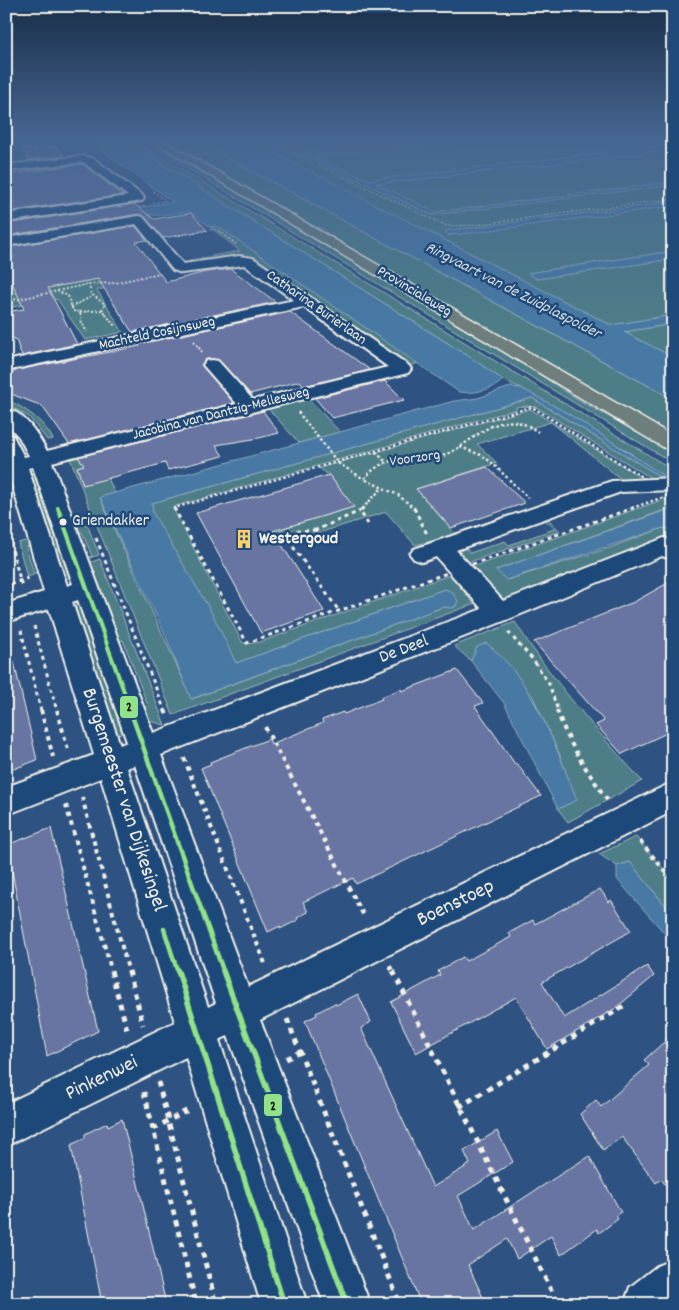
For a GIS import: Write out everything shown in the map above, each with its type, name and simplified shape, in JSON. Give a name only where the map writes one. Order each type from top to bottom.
[{"type":"main road","name":"Provincialeweg","points":[[258,200],[673,445]]},
{"type":"street","points":[[6,218],[124,200]]},
{"type":"street","points":[[6,242],[139,220],[177,271]]},
{"type":"street","name":"Catharina Burierlaan","points":[[177,271],[239,260],[248,261],[402,369]]},
{"type":"street","name":"Machteld Cosijnsweg","points":[[6,366],[308,302]]},
{"type":"street","points":[[212,365],[248,407]]},
{"type":"street","name":"Jacobina van Dantzig-Mellesweg","points":[[21,463],[402,369]]},
{"type":"street","name":"Burgemeester van Dijkesingel","points":[[6,414],[19,423],[32,440],[21,463]]},
{"type":"street","name":"Burgemeester van Dijkesingel","points":[[6,440],[21,463],[39,603],[111,762],[284,1304]]},
{"type":"street","points":[[432,551],[543,513],[566,501],[610,487],[664,484]]},
{"type":"street","name":"De Deel","points":[[6,801],[255,708],[668,549]]},
{"type":"street","points":[[432,551],[460,569],[500,613]]},
{"type":"street","name":"Burgemeester van Dijkesingel","points":[[39,603],[144,750],[238,1012],[347,1304]]},
{"type":"street","name":"Boenstoep","points":[[238,1012],[673,796]]},
{"type":"street","name":"Pinkenwei","points":[[6,1126],[238,1012]]},
{"type":"street","points":[[647,1304],[673,1282]]},
{"type":"path","points":[[393,200],[447,226],[465,226],[664,200]]},
{"type":"path","points":[[155,239],[216,229],[242,248]]},
{"type":"path","points":[[6,300],[20,300],[89,284],[115,283],[158,272],[177,271]]},
{"type":"path","points":[[89,284],[91,297],[105,304],[102,310]]},
{"type":"path","points":[[56,291],[68,296],[70,307],[73,310],[80,312],[102,310]]},
{"type":"path","points":[[70,307],[91,297]]},
{"type":"path","points":[[102,310],[128,341]]},
{"type":"path","points":[[80,312],[82,323],[90,340]]},
{"type":"path","points":[[185,329],[212,365]]},
{"type":"path","points":[[286,398],[338,463],[364,479]]},
{"type":"path","points":[[532,407],[664,484],[670,495],[247,643],[174,508],[376,452],[532,407]]},
{"type":"path","points":[[492,418],[494,424]]},
{"type":"path","name":"Voorzorg","points":[[432,551],[431,541],[416,510],[397,493],[381,489],[364,479],[376,466],[386,462],[434,458],[447,454],[484,427],[494,424],[521,424],[534,428],[538,432]]},
{"type":"path","points":[[460,446],[481,455],[491,462],[564,533]]},
{"type":"path","points":[[376,452],[386,462]]},
{"type":"path","points":[[339,611],[286,537],[280,532],[316,530],[360,512],[381,489]]},
{"type":"path","points":[[360,512],[368,524]]},
{"type":"path","name":"Burgemeester van Dijkesingel","points":[[6,527],[39,603],[68,778],[144,1058],[216,1304]]},
{"type":"path","points":[[316,530],[322,538]]},
{"type":"path","points":[[94,533],[169,721]]},
{"type":"path","name":"Burgemeester van Dijkesingel","points":[[6,569],[39,603],[68,778],[144,1058],[196,1304]]},
{"type":"path","points":[[500,613],[507,631],[534,661],[548,684],[564,727],[580,760],[623,821],[673,881]]},
{"type":"path","points":[[255,708],[378,942],[558,1304]]},
{"type":"path","points":[[459,1107],[624,1006]]},
{"type":"green space","points":[[220,200],[233,200],[673,470],[673,481],[659,483],[536,407],[520,406],[516,407],[517,409],[176,506],[174,510],[242,642],[246,644],[260,642],[450,575],[474,604],[173,715],[69,456],[94,449],[115,493],[100,498],[192,699],[443,607],[455,607],[458,601],[445,589],[236,663],[153,513],[152,503],[532,398],[663,478],[665,477],[635,458],[632,454],[521,388],[503,380],[473,359]]},
{"type":"green space","points":[[240,200],[250,200],[532,368],[565,392],[673,452],[673,463]]},
{"type":"green space","points":[[265,200],[305,200],[673,399],[673,437],[349,249],[322,229],[304,223]]},
{"type":"green space","points":[[363,200],[401,200],[432,215],[551,200],[673,200],[673,205],[449,235],[673,206],[673,251],[529,273],[537,279],[673,259],[673,315],[611,326],[437,236]]},
{"type":"green space","points":[[410,200],[530,200],[436,212]]},
{"type":"green space","points":[[217,226],[418,363],[407,367],[248,256],[195,265],[190,260],[240,251],[210,227]]},
{"type":"green space","points":[[156,269],[163,278],[97,290],[123,332],[85,340],[57,299],[6,308],[6,277],[9,276],[16,293]]},
{"type":"green space","points":[[673,324],[673,357],[623,332]]},
{"type":"green space","points":[[306,396],[340,432],[299,443],[266,406]]},
{"type":"green space","points":[[6,399],[33,415],[53,439],[47,440],[29,417],[6,404]]},
{"type":"green space","points":[[530,409],[652,484],[627,484],[551,422],[477,444],[497,463],[416,489],[456,535],[415,545],[386,512],[296,540],[280,542],[273,531],[353,507],[329,475],[319,468]]},
{"type":"green space","points":[[31,470],[37,473],[71,573],[67,579],[63,576],[29,475]]},
{"type":"green space","points":[[673,496],[673,507],[496,570],[507,580],[609,548],[663,528],[673,530],[673,545],[665,540],[505,599],[494,595],[470,568]]},
{"type":"green space","points":[[544,519],[548,519],[560,531],[466,563],[460,555],[461,550],[465,547],[470,553],[505,541],[509,545],[554,529]]},
{"type":"green space","points":[[87,524],[99,555],[83,560],[92,556],[82,532],[74,534],[72,528]]},
{"type":"green space","points":[[33,539],[35,545],[26,547],[34,573],[43,572],[27,577],[18,543]]},
{"type":"green space","points":[[100,559],[165,725],[146,720],[138,710],[148,706],[123,640],[114,643],[86,564]]},
{"type":"green space","points":[[78,602],[81,605],[124,726],[122,733],[119,735],[113,731],[73,606]]},
{"type":"green space","points":[[515,622],[559,684],[642,781],[568,822],[558,809],[576,800],[559,753],[532,695],[477,647],[471,661],[454,646]]},
{"type":"green space","points":[[636,837],[673,880],[673,915],[630,862],[617,866],[599,854]]},
{"type":"water","points":[[170,200],[220,200],[473,359],[503,380],[494,386],[482,390],[459,392],[217,226],[210,227],[189,211],[161,215],[145,213],[6,236],[6,228],[173,202]]},
{"type":"water","name":"Ringvaart van de Zuidplaspolder","points":[[305,200],[367,200],[611,325],[673,315],[673,324],[624,332],[673,357],[673,399]]},
{"type":"water","points":[[401,200],[411,200],[436,212],[530,200],[551,200],[432,215]]},
{"type":"water","points":[[673,202],[673,206],[463,234],[448,235],[445,231]]},
{"type":"water","points":[[673,251],[673,259],[537,279],[528,273]]},
{"type":"water","points":[[510,387],[521,388],[569,414],[666,477],[663,478],[532,398],[152,503],[153,513],[213,615],[236,663],[445,589],[452,592],[458,601],[455,607],[443,607],[191,699],[164,632],[100,497],[454,401],[478,398]]},
{"type":"water","points":[[673,508],[673,530],[663,528],[506,580],[496,570]]},
{"type":"water","points":[[486,643],[502,657],[529,694],[561,759],[577,800],[558,809],[504,703],[471,661],[477,647]]},
{"type":"water","points":[[630,862],[673,915],[673,943],[617,879],[617,866]]},
{"type":"building","points":[[12,200],[87,200],[6,212],[6,205],[14,204]]},
{"type":"building","points":[[134,204],[154,219],[191,213],[207,230],[163,238],[144,216],[139,214],[6,236],[6,224]]},
{"type":"building","points":[[135,226],[147,240],[136,242],[166,282],[206,272],[231,269],[276,302],[132,332],[98,279],[48,288],[77,344],[22,356],[16,340],[6,334],[6,312],[24,309],[6,269],[6,260],[14,258],[9,247]]},
{"type":"building","points":[[290,312],[370,370],[304,386],[300,381],[250,394],[219,360],[206,359],[202,366],[234,403],[69,444],[42,406],[6,392],[6,377],[17,370],[140,346],[139,344]]},
{"type":"building","points":[[385,381],[404,400],[332,418],[315,398]]},
{"type":"building","points":[[263,411],[279,433],[216,445],[223,456],[168,470],[165,463],[83,485],[77,467],[84,465],[78,457]]},
{"type":"building","points":[[487,467],[525,503],[451,528],[416,489]]},
{"type":"building","name":"Westergoud","points":[[329,475],[354,507],[273,531],[324,611],[261,633],[196,513]]},
{"type":"building","points":[[673,580],[673,730],[622,754],[596,725],[604,721],[534,642],[634,602]]},
{"type":"building","points":[[14,662],[37,760],[6,772],[6,663]]},
{"type":"building","points":[[457,670],[483,703],[475,706],[515,764],[517,764],[541,796],[356,884],[353,878],[303,902],[308,912],[297,918],[298,920],[280,929],[280,926],[268,932],[201,768],[211,764],[210,762],[269,739],[271,744],[323,723],[322,720],[343,712],[344,714],[382,699],[381,697],[401,689],[402,691]]},
{"type":"building","points":[[51,828],[98,1031],[47,1056],[7,845]]},
{"type":"building","points":[[600,889],[609,902],[611,900],[631,931],[542,982],[564,1018],[647,966],[654,976],[616,1008],[547,1049],[516,997],[416,1053],[391,1002],[440,975],[438,971],[463,957],[466,961],[511,937],[509,933],[533,920],[535,924]]},
{"type":"building","points":[[358,994],[371,1022],[361,1028],[433,1187],[470,1164],[464,1151],[497,1131],[513,1162],[458,1196],[474,1230],[589,1156],[621,1212],[616,1215],[618,1219],[599,1233],[597,1229],[561,1255],[551,1236],[517,1259],[507,1239],[468,1265],[486,1304],[421,1304],[305,1021],[335,1003],[336,1005]]},
{"type":"building","points":[[673,1034],[673,1195],[661,1179],[656,1183],[622,1137],[603,1150],[580,1114],[596,1100],[601,1107],[649,1065],[644,1060]]},
{"type":"building","points":[[122,1119],[166,1304],[102,1304],[71,1145],[85,1138],[85,1134],[107,1123],[108,1126]]},
{"type":"transit line","name":"2","points":[[58,507],[238,1012],[347,1304]]},
{"type":"transit line","name":"2","points":[[164,929],[284,1304]]},
{"type":"place","name":"Griendakker","points":[[63,522]]},
{"type":"place","name":"Westergoud","points":[[244,539]]}]
